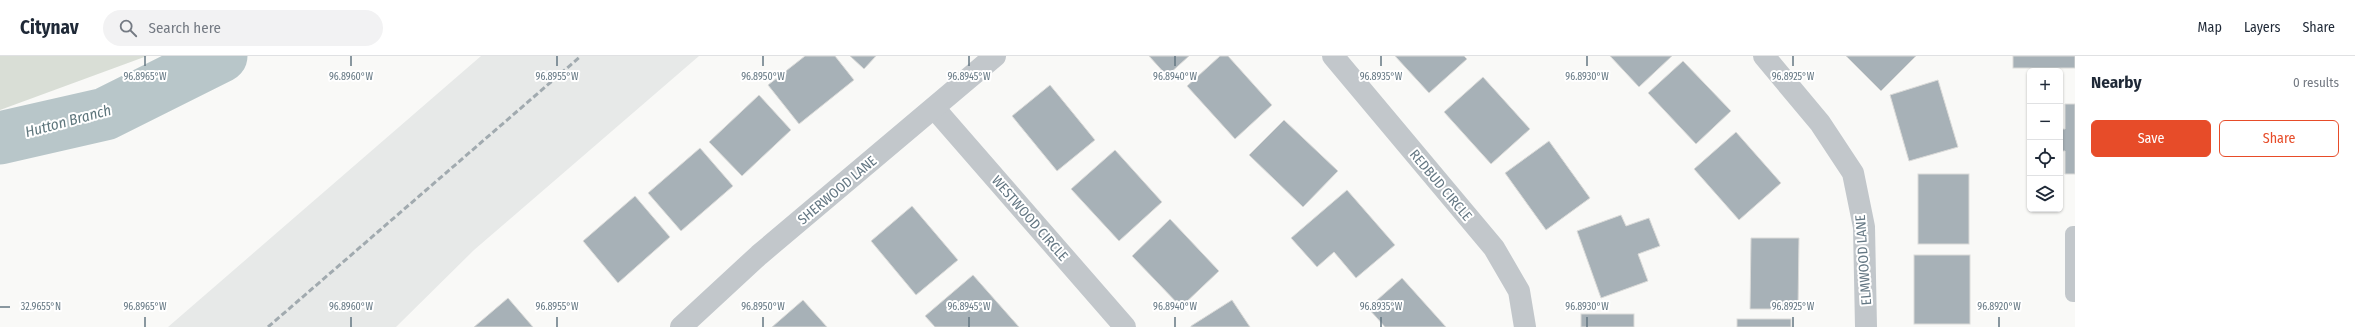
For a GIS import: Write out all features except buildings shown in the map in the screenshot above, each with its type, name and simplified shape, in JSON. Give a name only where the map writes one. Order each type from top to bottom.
[{"type":"street","name":"SHERWOOD LANE","points":[[681,327],[759,255],[995,56]]},
{"type":"street","name":"REDBUD CIRCLE","points":[[1333,56],[1494,248],[1519,291],[1525,327]]},
{"type":"street","name":"ELMWOOD LANE","points":[[1764,56],[1820,123],[1853,173],[1864,227],[1866,327]]},
{"type":"street","name":"WESTWOOD CIRCLE","points":[[934,109],[1125,327]]},
{"type":"lane","points":[[2075,234],[2073,234],[2073,294],[2075,294]]},
{"type":"shaded area","points":[[0,56],[147,56],[0,110]]},
{"type":"shaded area","points":[[481,56],[699,56],[474,250],[396,327],[168,327]]},
{"type":"waterway","name":"Hutton Branch","points":[[0,138],[105,114],[221,56]]},
{"type":"railway","points":[[268,327],[581,56]]}]
